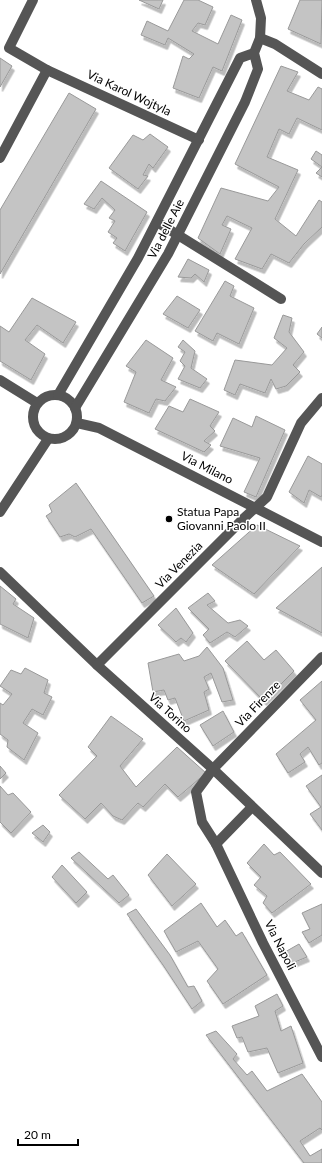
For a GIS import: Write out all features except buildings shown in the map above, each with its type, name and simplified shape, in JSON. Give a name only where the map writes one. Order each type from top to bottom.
[{"type":"street","name":"Via Karol Wojtyla","points":[[33,0],[9,48],[47,70],[200,140]]},
{"type":"street","name":"Via delle Aie","points":[[75,408],[86,387],[133,316],[177,236],[245,102],[258,69],[254,53],[260,38],[261,18],[256,0]]},
{"type":"street","points":[[260,38],[275,44],[322,74]]},
{"type":"street","name":"Via delle Aie","points":[[58,395],[138,258],[200,140],[240,58],[254,53]]},
{"type":"street","points":[[0,158],[47,70]]},
{"type":"street","points":[[157,222],[177,236],[281,300]]},
{"type":"street","points":[[0,380],[37,403]]},
{"type":"street","points":[[50,395],[58,395],[71,401],[75,408],[77,422],[69,435],[63,438],[48,439],[36,431],[33,424],[33,409],[37,403],[50,395]]},
{"type":"street","name":"Via Venezia","points":[[97,665],[256,507],[267,498],[301,423],[322,398]]},
{"type":"street","name":"Via Milano","points":[[77,422],[99,428],[322,542]]},
{"type":"street","points":[[0,512],[48,439]]},
{"type":"street","name":"Via Torino","points":[[0,572],[97,665],[213,769],[322,873]]},
{"type":"street","name":"Via Firenze","points":[[213,769],[322,657]]},
{"type":"street","name":"Via Napoli","points":[[213,769],[196,792],[202,822],[216,844],[322,1057]]},
{"type":"street","points":[[216,844],[252,807]]},
{"type":"place","name":"Statua Papa Giovanni Paolo II","points":[[169,519]]}]
